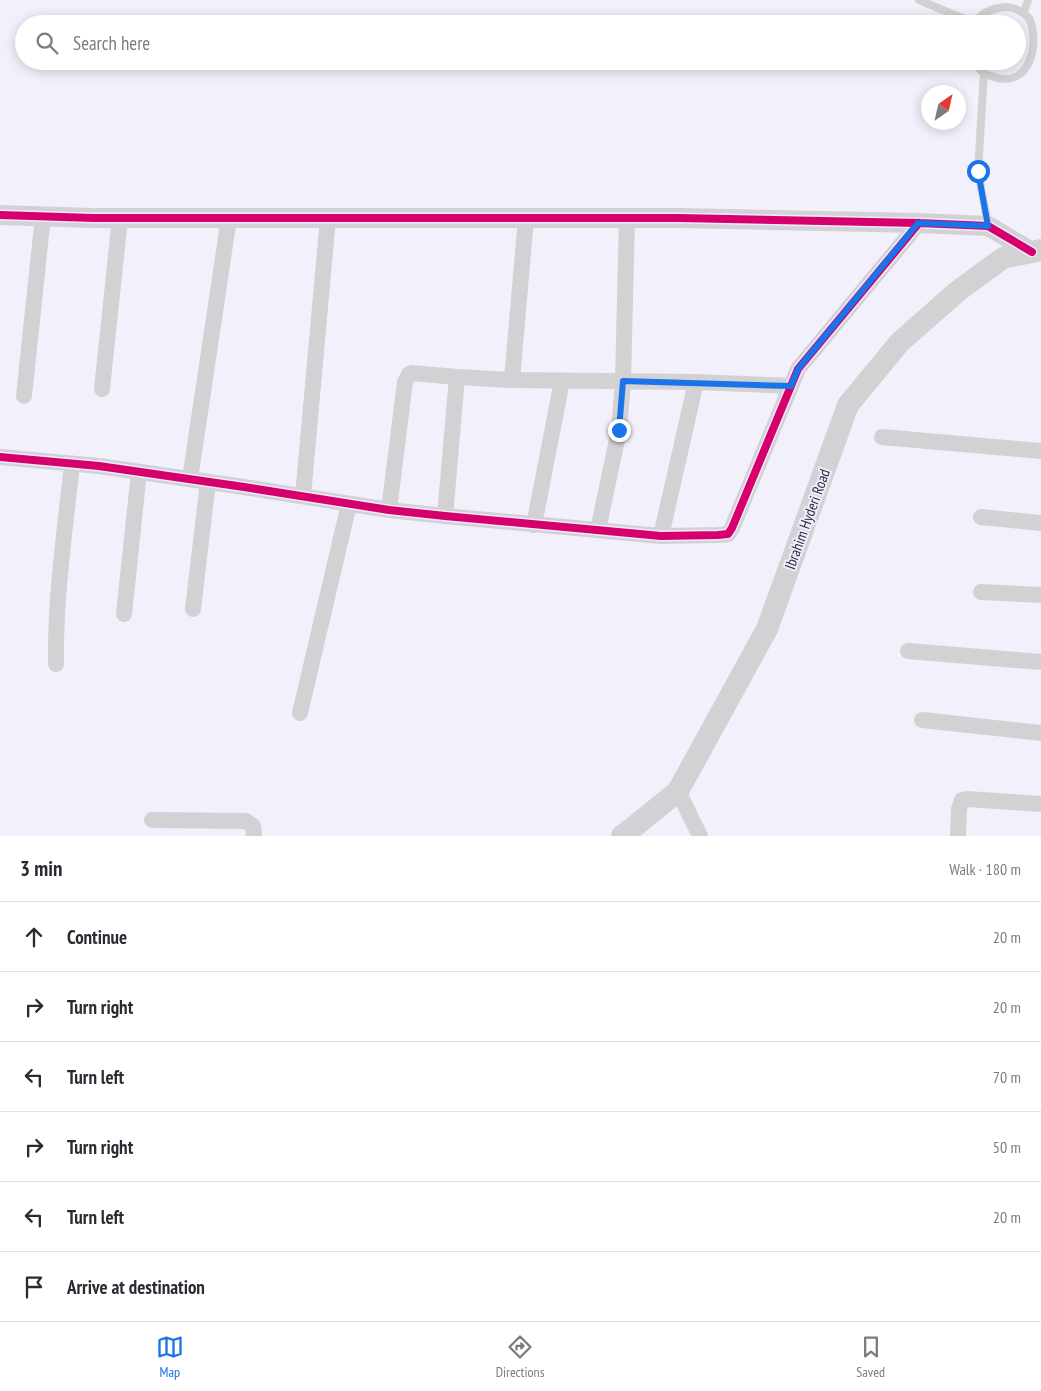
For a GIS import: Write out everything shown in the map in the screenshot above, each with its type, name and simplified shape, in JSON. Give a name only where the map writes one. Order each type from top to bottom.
[{"type":"main road","name":"Ibrahim Hyderi Road","points":[[622,836],[678,791],[767,629],[848,405],[900,342],[958,291],[1003,258],[1036,251]]},
{"type":"street","points":[[0,215],[120,218],[679,218],[918,223],[988,226],[1036,251]]},
{"type":"street","points":[[24,396],[43,216]]},
{"type":"street","points":[[102,389],[120,218]]},
{"type":"street","points":[[190,479],[229,218]]},
{"type":"street","points":[[303,496],[328,218]]},
{"type":"street","points":[[512,380],[526,218]]},
{"type":"street","points":[[598,530],[619,430],[623,381],[627,218]]},
{"type":"street","points":[[0,457],[139,472],[390,510],[444,516],[661,536],[728,534],[736,519],[798,369],[918,223]]},
{"type":"street","points":[[390,510],[406,382],[409,374],[415,372],[457,377],[512,380],[696,382],[791,386]]},
{"type":"street","points":[[444,516],[457,377]]},
{"type":"street","points":[[534,524],[562,381]]},
{"type":"street","points":[[661,536],[696,382]]},
{"type":"street","points":[[882,437],[1041,451]]},
{"type":"street","points":[[56,664],[58,587],[72,464]]},
{"type":"street","points":[[124,614],[139,472]]},
{"type":"street","points":[[193,609],[208,482]]},
{"type":"street","points":[[300,713],[349,504]]},
{"type":"street","points":[[981,517],[1041,523]]},
{"type":"street","points":[[980,592],[1041,595]]},
{"type":"street","points":[[908,651],[1041,662]]},
{"type":"street","points":[[922,720],[1041,733]]},
{"type":"street","points":[[678,791],[700,836]]},
{"type":"street","points":[[958,836],[959,809],[962,800],[1041,804]]},
{"type":"street","points":[[152,820],[246,821],[253,826],[254,836]]},
{"type":"lane","points":[[919,0],[955,15]]},
{"type":"lane","points":[[1024,12],[1028,0]]},
{"type":"lane","points":[[981,15],[992,8],[1009,7],[1024,12],[1035,24],[1040,40],[1040,55],[1030,69],[1016,77],[1000,79],[984,73],[981,70]]},
{"type":"lane","points":[[984,73],[978,171],[988,226]]},
{"type":"cycle path","points":[[0,215],[93,218],[679,218],[919,223],[988,226],[1032,252]]},
{"type":"cycle path","points":[[0,457],[99,466],[389,510],[445,516],[661,536],[728,534],[798,369],[919,223]]},
{"type":"route","points":[[619,430],[623,381],[791,386],[798,369],[918,223],[988,226],[978,171]]}]
